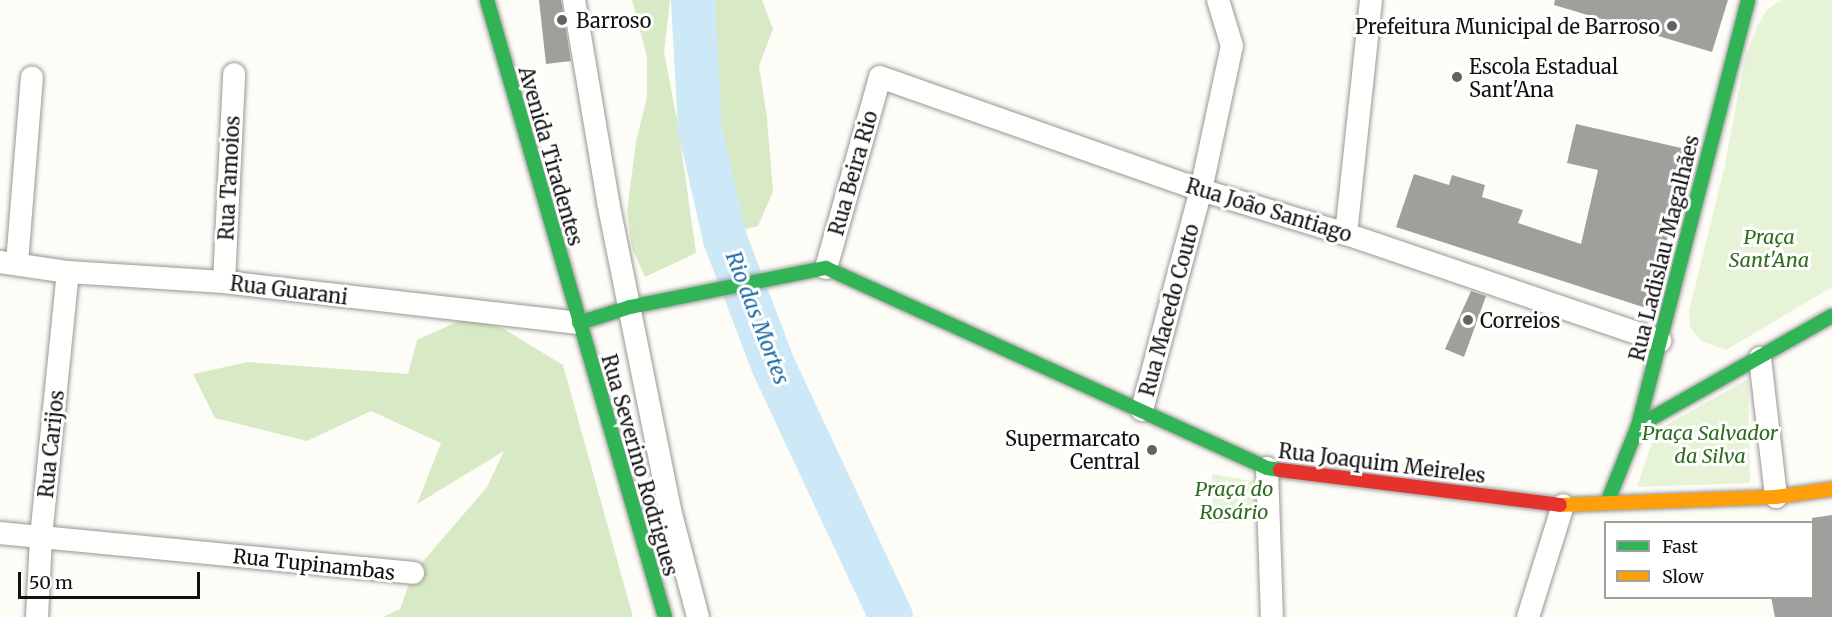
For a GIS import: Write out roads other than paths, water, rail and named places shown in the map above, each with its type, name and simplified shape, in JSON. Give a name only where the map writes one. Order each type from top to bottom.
[{"type":"street","name":"Avenida Tiradentes","points":[[487,0],[579,323]]},
{"type":"street","points":[[574,0],[606,191],[671,514],[698,617]]},
{"type":"street","name":"Rua Macedo Couto","points":[[1142,410],[1201,190],[1232,46],[1218,0]]},
{"type":"street","points":[[1346,234],[1371,0]]},
{"type":"street","name":"Rua Ladislau Magalhães","points":[[1607,503],[1638,426],[1748,0]]},
{"type":"street","points":[[1743,18],[1762,6]]},
{"type":"street","name":"Rua Tamoios","points":[[224,282],[234,74]]},
{"type":"street","name":"Rua João Santiago","points":[[879,77],[1201,190],[1346,234],[1660,341]]},
{"type":"street","name":"Rua Beira Rio","points":[[826,268],[879,77]]},
{"type":"street","points":[[8,262],[32,78]]},
{"type":"street","name":"Rua Guarani","points":[[8,262],[68,272],[224,282],[579,323]]},
{"type":"street","points":[[579,323],[630,307],[826,268]]},
{"type":"street","name":"Rua Joaquim Meireles","points":[[826,268],[1267,468],[1563,505],[1776,497],[1832,489]]},
{"type":"street","name":"Rua Carijos","points":[[37,617],[41,537],[68,272]]},
{"type":"street","points":[[1638,426],[1832,316]]},
{"type":"street","name":"Rua Severino Rodrigues","points":[[579,323],[664,617]]},
{"type":"street","points":[[1760,358],[1776,497]]},
{"type":"street","points":[[1267,468],[1272,617]]},
{"type":"street","points":[[1528,617],[1563,505]]},
{"type":"street","name":"Rua Tupinambas","points":[[0,533],[413,573]]},
{"type":"waterway","name":"Rio das Mortes","points":[[693,0],[700,129],[725,239],[773,365],[891,617]]},
{"type":"place","name":"Barroso","points":[[562,20]]},
{"type":"place","name":"Prefeitura Municipal de Barroso","points":[[1672,26]]},
{"type":"place","name":"Escola Estadual Sant'Ana","points":[[1457,77]]},
{"type":"place","name":"Correios","points":[[1468,320]]},
{"type":"place","name":"Supermarcato Central","points":[[1152,450]]},
{"type":"park label","name":"Praça Sant'Ana","points":[[1769,248]]},
{"type":"park label","name":"Praça Salvador da Silva","points":[[1710,444]]},
{"type":"park label","name":"Praça do Rosário","points":[[1234,500]]}]
